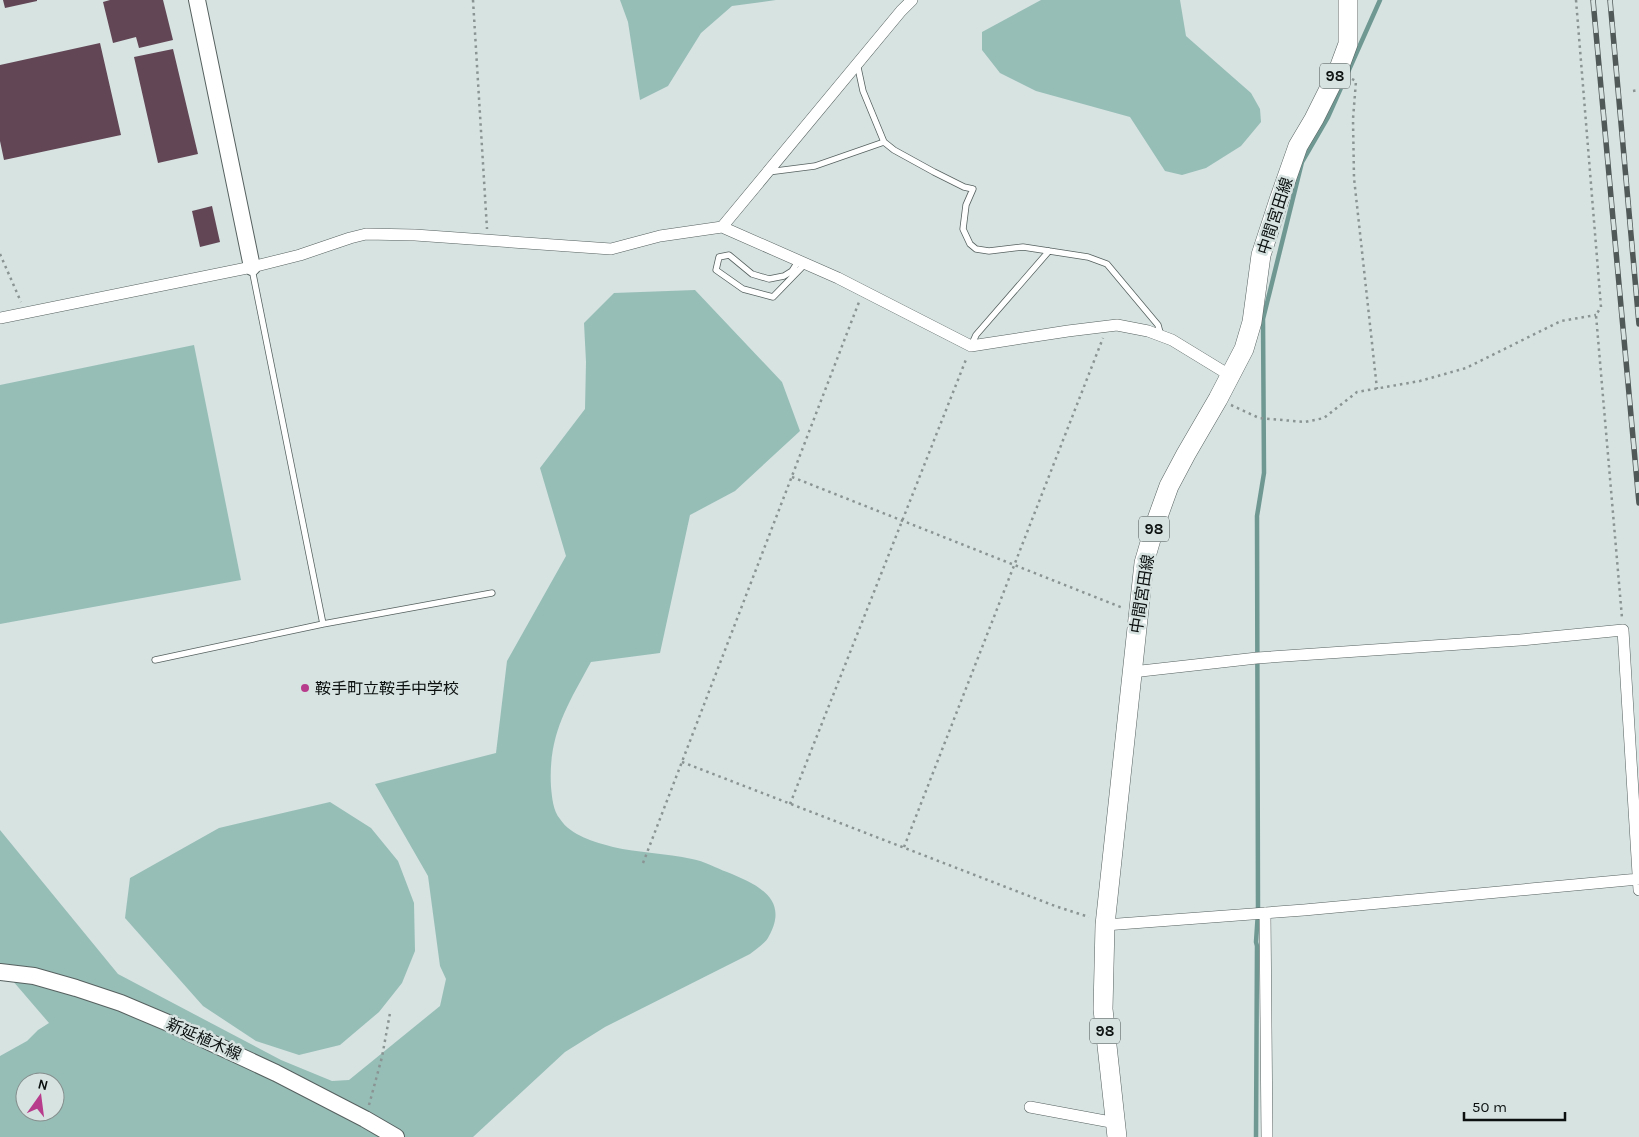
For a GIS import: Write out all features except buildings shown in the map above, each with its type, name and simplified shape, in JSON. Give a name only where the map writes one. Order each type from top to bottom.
[{"type":"main road","points":[[197,0],[252,267]]},
{"type":"main road","name":"中間宮田線","points":[[1116,1130],[1103,1009],[1105,923],[1144,563],[1169,486],[1231,376],[1244,349],[1252,322],[1261,255],[1279,200],[1298,146],[1338,71],[1348,44],[1348,0]]},
{"type":"main road","name":"新延植木線","points":[[0,972],[34,976],[121,1003],[216,1043],[365,1119],[396,1137]]},
{"type":"street","points":[[722,227],[901,10],[912,0]]},
{"type":"street","points":[[0,318],[252,267],[300,255],[366,234],[611,249],[660,236],[722,227],[803,262],[971,346],[1068,330],[1117,325],[1148,331],[1172,340],[1231,376]]},
{"type":"street","points":[[1105,923],[1265,913],[1639,882],[1623,630],[1520,640],[1257,658],[1132,672]]},
{"type":"street","points":[[1265,913],[1268,1137]]},
{"type":"street","points":[[1030,1107],[1116,1130]]},
{"type":"lane","points":[[857,64],[863,91],[884,142],[894,150],[934,172],[973,189],[966,205],[963,229],[970,244],[976,249],[990,251],[1024,247],[1088,257],[1107,264],[1158,325],[1161,336]]},
{"type":"lane","points":[[768,172],[815,166],[884,142]]},
{"type":"lane","points":[[971,346],[976,335],[1049,252]]},
{"type":"lane","points":[[729,255],[752,274],[769,279],[784,276],[803,262],[773,297],[744,289],[716,270],[719,257],[729,255]]},
{"type":"lane","points":[[252,267],[323,624]]},
{"type":"lane","points":[[155,660],[323,624],[492,593]]},
{"type":"path","points":[[473,0],[488,241]]},
{"type":"path","points":[[1576,0],[1601,307],[1596,315],[1623,630]]},
{"type":"path","points":[[1338,71],[1356,81],[1352,119],[1354,178],[1377,389]]},
{"type":"path","points":[[1633,90],[1639,90]]},
{"type":"path","points":[[0,254],[25,312]]},
{"type":"path","points":[[643,863],[863,291]]},
{"type":"path","points":[[1218,399],[1259,418],[1305,422],[1324,418],[1357,392],[1420,381],[1466,368],[1561,321],[1596,315]]},
{"type":"path","points":[[904,847],[1103,337],[1104,327]]},
{"type":"path","points":[[790,804],[971,346]]},
{"type":"path","points":[[792,477],[1138,613]]},
{"type":"path","points":[[682,762],[1055,906],[1105,923]]},
{"type":"path","points":[[365,1119],[382,1057],[390,1013]]},
{"type":"green space","points":[[620,0],[776,0],[732,6],[701,33],[668,86],[640,100],[628,22]]},
{"type":"green space","points":[[1041,0],[1180,0],[1186,36],[1251,93],[1260,109],[1261,122],[1241,146],[1206,168],[1182,175],[1165,171],[1130,117],[1036,91],[1000,73],[982,50],[982,32]]},
{"type":"green space","points":[[695,290],[782,382],[800,431],[735,491],[690,515],[660,653],[591,662],[561,722],[556,736],[551,769],[553,804],[558,816],[570,830],[584,838],[613,847],[696,860],[749,882],[767,894],[773,902],[775,912],[774,923],[768,939],[750,954],[605,1027],[565,1052],[473,1137],[0,1137],[0,1056],[27,1041],[38,1030],[49,1023],[0,966],[0,830],[118,974],[281,1060],[332,1081],[349,1080],[440,1006],[446,979],[440,966],[428,876],[375,784],[496,753],[507,661],[566,556],[540,468],[585,409],[586,362],[584,323],[614,293]]},
{"type":"green space","points":[[194,345],[241,580],[0,624],[0,385]]},
{"type":"green space","points":[[330,802],[371,828],[398,861],[414,903],[415,951],[402,983],[379,1012],[340,1045],[299,1055],[256,1041],[203,1006],[125,918],[130,878],[219,828]]},
{"type":"waterway","points":[[1256,1137],[1256,942],[1258,912],[1257,516],[1264,473],[1263,319],[1302,162],[1328,117],[1380,0]]},
{"type":"railway","points":[[1593,0],[1639,503]]},
{"type":"railway","points":[[1610,0],[1639,324]]},
{"type":"place","name":"鞍手町立鞍手中学校","points":[[305,688]]}]
